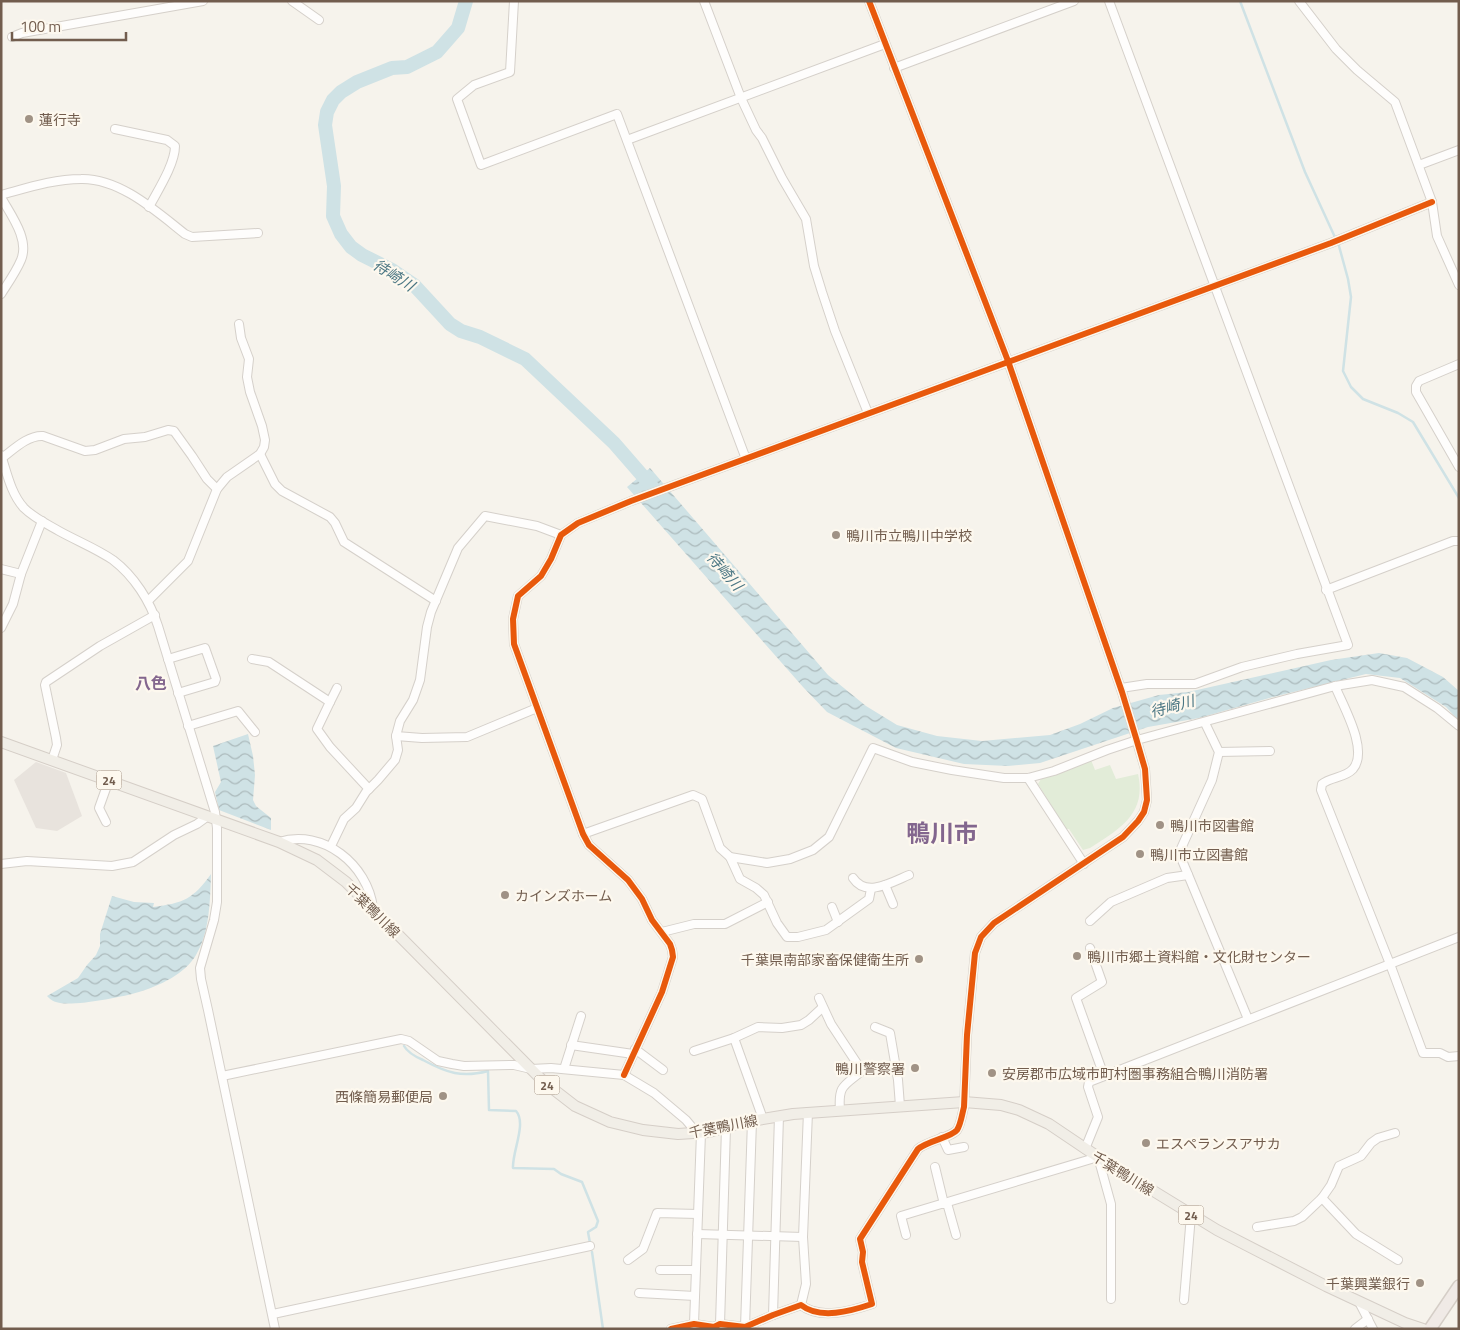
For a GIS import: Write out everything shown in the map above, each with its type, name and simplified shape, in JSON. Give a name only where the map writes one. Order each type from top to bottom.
[{"type":"highway","points":[[1430,1329],[1459,1286]]},
{"type":"main road","name":"千葉鴨川線","points":[[1,742],[279,842],[324,865],[346,882],[558,1094],[600,1118],[643,1130],[669,1134],[697,1133],[764,1118],[808,1112],[964,1102],[993,1104],[1019,1110],[1049,1124],[1191,1215],[1251,1248],[1359,1302],[1423,1329]]},
{"type":"street","points":[[12,37],[22,32],[203,1]]},
{"type":"street","points":[[292,1],[319,20]]},
{"type":"street","points":[[514,1],[510,72],[474,85],[457,99],[481,165],[617,114],[746,459]]},
{"type":"street","points":[[704,1],[741,98],[756,130],[806,219],[814,266],[822,292],[835,331],[868,413]]},
{"type":"street","points":[[673,1329],[694,1324],[714,1327],[720,1324],[745,1327],[772,1314],[801,1305],[808,1309],[842,1313],[872,1304],[862,1262],[863,1252],[860,1239],[918,1149],[929,1142],[957,1131],[964,1107],[972,982],[978,943],[994,923],[1124,837],[1144,812],[1147,800],[1145,769],[1122,690],[1008,361],[869,1]]},
{"type":"street","points":[[894,68],[1074,1]]},
{"type":"street","points":[[1109,1],[1348,645],[1297,654],[1242,667],[1195,684],[1146,684],[1122,690]]},
{"type":"street","points":[[1299,1],[1336,49],[1357,70],[1396,102],[1432,202],[1437,236],[1459,285]]},
{"type":"street","points":[[628,140],[885,44]]},
{"type":"street","points":[[114,129],[167,140],[175,146],[175,152],[163,181],[149,207]]},
{"type":"street","points":[[1419,165],[1459,150]]},
{"type":"street","points":[[1,294],[21,260],[24,247],[1,196],[48,184],[87,179],[117,186],[192,237],[258,234]]},
{"type":"street","points":[[624,1075],[662,992],[673,957],[670,944],[652,920],[642,899],[628,880],[590,845],[583,834],[514,644],[513,619],[518,596],[541,576],[562,535],[578,523],[678,483],[1215,286],[1432,202]]},
{"type":"street","points":[[148,601],[188,561],[217,489],[227,477],[260,454],[264,447],[265,440],[260,417],[250,392],[247,377],[249,360],[241,338],[239,324]]},
{"type":"street","points":[[1459,364],[1419,381],[1416,386],[1416,392],[1459,467]]},
{"type":"street","points":[[217,489],[206,479],[174,431],[168,430],[85,451],[43,436],[37,436],[2,457],[14,490],[27,511],[114,561],[131,578],[148,601],[155,615],[188,726],[212,818],[217,902],[214,920],[200,968],[201,979],[274,1314],[275,1329]]},
{"type":"street","points":[[260,454],[275,484],[282,491],[330,517],[344,542],[436,601]]},
{"type":"street","points":[[331,846],[344,819],[356,808],[369,789],[395,760],[398,750],[396,736],[400,721],[413,700],[420,680],[426,627],[458,548],[485,516],[537,526],[562,535]]},
{"type":"street","points":[[1,628],[13,604],[21,574],[42,521]]},
{"type":"street","points":[[1326,590],[1453,541],[1459,541]]},
{"type":"street","points":[[1,569],[21,574]]},
{"type":"street","points":[[52,760],[56,745],[46,682],[100,646],[155,615]]},
{"type":"street","points":[[168,659],[205,648],[216,679],[215,682],[178,693]]},
{"type":"street","points":[[252,659],[269,662],[330,702]]},
{"type":"street","points":[[730,857],[767,863],[780,862],[807,853],[821,844],[835,826],[874,748],[912,762],[952,770],[1004,778],[1028,778],[1054,771],[1137,739],[1205,723],[1335,686],[1372,680],[1404,687],[1438,708],[1459,726]]},
{"type":"street","points":[[1335,686],[1357,738],[1358,751],[1353,769],[1350,772],[1326,781],[1322,784],[1321,790],[1423,1053],[1440,1053],[1448,1057],[1459,1056]]},
{"type":"street","points":[[336,688],[317,729],[330,747],[369,789]]},
{"type":"street","points":[[396,736],[422,738],[466,737],[537,708]]},
{"type":"street","points":[[188,726],[238,711],[255,732]]},
{"type":"street","points":[[1205,723],[1219,752],[1212,780],[1180,848],[1180,857],[1248,1019]]},
{"type":"street","points":[[1219,752],[1270,752]]},
{"type":"street","points":[[1028,778],[1084,864]]},
{"type":"street","points":[[106,822],[99,808],[109,780]]},
{"type":"street","points":[[583,834],[693,795],[702,799],[720,848],[730,857],[740,879],[761,892],[768,902],[777,923],[787,937],[826,930],[868,898],[871,889]]},
{"type":"street","points":[[1,864],[27,861],[112,866],[132,862],[174,835],[212,818]]},
{"type":"street","points":[[279,842],[294,838],[331,846],[347,858],[363,879],[370,893],[372,908]]},
{"type":"street","points":[[1090,921],[1111,902],[1167,878],[1188,875]]},
{"type":"street","points":[[853,878],[858,884],[871,889],[909,876]]},
{"type":"street","points":[[885,884],[893,904]]},
{"type":"street","points":[[662,932],[694,924],[725,924],[768,902]]},
{"type":"street","points":[[832,907],[838,922]]},
{"type":"street","points":[[1085,1148],[1098,1117],[1088,1087],[1089,1082],[1459,937]]},
{"type":"street","points":[[1090,948],[1102,982],[1076,998],[1104,1076]]},
{"type":"street","points":[[819,998],[822,1008],[862,1071],[842,1088],[839,1095],[840,1110]]},
{"type":"street","points":[[694,1051],[734,1038],[758,1027],[782,1028],[801,1025],[822,1008]]},
{"type":"street","points":[[564,1069],[581,1016]]},
{"type":"street","points":[[875,1027],[890,1033],[898,1080],[900,1106]]},
{"type":"street","points":[[734,1038],[764,1118]]},
{"type":"street","points":[[222,1076],[401,1039],[409,1041],[438,1061],[445,1063],[464,1066],[514,1065],[531,1069],[551,1068],[624,1075],[654,1093],[686,1120],[697,1133],[698,1214],[694,1324]]},
{"type":"street","points":[[571,1045],[634,1052],[663,1070]]},
{"type":"street","points":[[801,1305],[806,1284],[803,1237],[808,1112]]},
{"type":"street","points":[[772,1314],[778,1116]]},
{"type":"street","points":[[745,1327],[752,1121]]},
{"type":"street","points":[[720,1324],[726,1128]]},
{"type":"street","points":[[1257,1228],[1302,1217],[1322,1198],[1331,1185],[1339,1166],[1361,1156],[1371,1143],[1378,1138],[1395,1133]]},
{"type":"street","points":[[942,1137],[948,1150],[964,1146]]},
{"type":"street","points":[[906,1235],[901,1216],[1098,1157],[1111,1204],[1111,1299]]},
{"type":"street","points":[[935,1167],[956,1235]]},
{"type":"street","points":[[1322,1198],[1356,1234],[1398,1260]]},
{"type":"street","points":[[628,1260],[643,1249],[657,1213],[698,1214]]},
{"type":"street","points":[[1184,1300],[1191,1215]]},
{"type":"street","points":[[697,1234],[803,1237]]},
{"type":"street","points":[[274,1314],[590,1246]]},
{"type":"street","points":[[660,1270],[696,1270]]},
{"type":"street","points":[[639,1293],[695,1296]]},
{"type":"street","points":[[1359,1302],[1373,1329]]},
{"type":"street","points":[[1355,1329],[1368,1319]]},
{"type":"shaded area","points":[[36,762],[66,773],[82,816],[57,831],[36,828],[14,780]]},
{"type":"green space","points":[[1091,760],[1095,770],[1110,765],[1116,779],[1138,774],[1140,788],[1138,800],[1128,819],[1111,834],[1090,848],[1083,850],[1069,829],[1066,829],[1038,784],[1041,779]]},
{"type":"water","points":[[650,468],[828,675],[866,706],[897,725],[937,736],[982,741],[1050,735],[1080,724],[1113,708],[1159,695],[1188,692],[1331,660],[1379,653],[1407,658],[1443,677],[1459,691],[1459,721],[1446,707],[1400,678],[1366,674],[1199,718],[1148,727],[1040,763],[1008,766],[964,764],[896,748],[827,712],[627,487]]},
{"type":"water","points":[[248,734],[255,775],[253,800],[256,806],[271,818],[271,830],[219,810],[215,792],[221,782],[213,746]]},
{"type":"water","points":[[211,874],[207,926],[201,946],[185,968],[163,983],[132,994],[67,1004],[53,1001],[47,996],[78,978],[96,955],[100,946],[100,934],[112,896],[134,902],[154,903],[153,907],[173,904],[193,894]]},
{"type":"waterway","name":"待崎川","points":[[466,1],[458,28],[437,52],[407,67],[392,68],[357,82],[341,92],[333,100],[327,112],[325,125],[334,186],[333,216],[341,234],[351,247],[414,285],[450,324],[461,331],[480,337],[525,359],[614,443],[654,489]]},
{"type":"waterway","points":[[1240,1],[1305,172],[1339,246],[1351,297],[1343,371],[1351,387],[1363,399],[1398,413],[1413,422],[1459,498]]},
{"type":"waterway","points":[[404,1046],[415,1056],[447,1071],[462,1074],[488,1071],[489,1110],[516,1111],[519,1116],[520,1130],[513,1168],[554,1169],[561,1174],[582,1182],[598,1221],[596,1227],[588,1232],[590,1243]]},
{"type":"waterway","points":[[592,1252],[603,1329]]},
{"type":"cycle path","points":[[671,1329],[694,1324],[714,1327],[720,1324],[745,1327],[801,1305],[817,1312],[836,1313],[872,1304],[862,1262],[863,1252],[860,1239],[918,1149],[954,1132],[957,1130],[960,1122],[964,1107],[967,1035],[975,953],[981,937],[994,923],[1123,837],[1144,812],[1147,800],[1145,769],[1122,692],[1008,361],[869,1]]},
{"type":"cycle path","points":[[624,1075],[662,992],[673,957],[670,944],[652,920],[642,899],[628,880],[589,845],[583,834],[514,644],[513,619],[518,596],[541,576],[551,559],[561,535],[578,523],[631,501],[1331,243],[1432,202]]},
{"type":"place","name":"蓮行寺","points":[[29,119]]},
{"type":"place","name":"鴨川市立鴨川中学校","points":[[836,535]]},
{"type":"place","name":"鴨川市図書館","points":[[1160,825]]},
{"type":"place","name":"鴨川市立図書館","points":[[1140,854]]},
{"type":"place","name":"カインズホーム","points":[[505,895]]},
{"type":"place","name":"鴨川市郷土資料館・文化財センター","points":[[1077,956]]},
{"type":"place","name":"千葉県南部家畜保健衛生所","points":[[919,959]]},
{"type":"place","name":"鴨川警察署","points":[[915,1068]]},
{"type":"place","name":"安房郡市広域市町村圏事務組合鴨川消防署","points":[[992,1073]]},
{"type":"place","name":"西條簡易郵便局","points":[[443,1096]]},
{"type":"place","name":"エスペランスアサカ","points":[[1146,1143]]},
{"type":"place","name":"千葉興業銀行","points":[[1420,1283]]},
{"type":"district","name":"八色","points":[[151,683]]},
{"type":"district","name":"鴨川市","points":[[942,833]]}]
